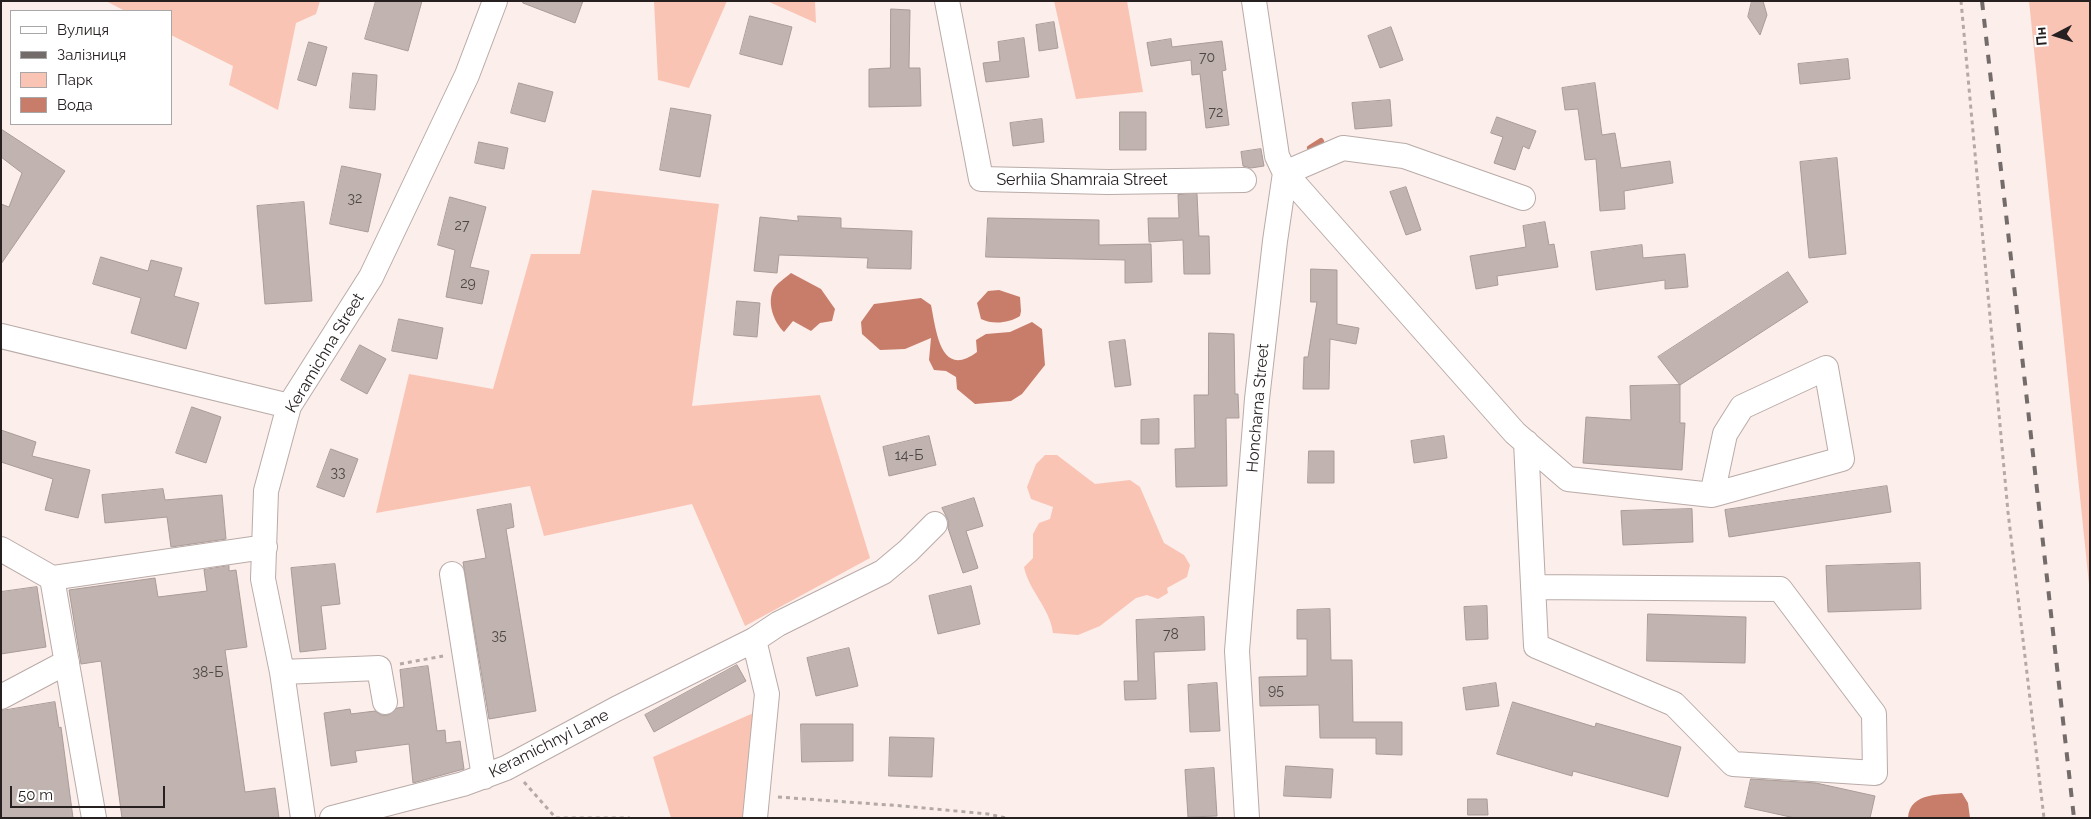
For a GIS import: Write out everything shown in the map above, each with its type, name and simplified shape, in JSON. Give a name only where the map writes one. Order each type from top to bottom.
[{"type":"street","name":"Keramichna Street","points":[[303,818],[282,672],[263,579],[266,491],[289,406],[371,277],[467,75],[495,1]]},
{"type":"street","name":"Serhiia Shamraia Street","points":[[947,1],[981,179],[1108,182],[1244,180]]},
{"type":"street","name":"Honcharna Street","points":[[1247,818],[1237,651],[1258,399],[1275,241],[1285,173],[1277,156],[1254,1]]},
{"type":"street","points":[[1523,198],[1404,156],[1343,148],[1285,173],[1515,433],[1568,479],[1712,495],[1842,458],[1826,368],[1742,407],[1725,434],[1712,495]]},
{"type":"street","points":[[1,336],[289,406]]},
{"type":"street","points":[[1526,442],[1533,588],[1536,646],[1674,704],[1733,764],[1875,773],[1874,714],[1780,589],[1533,588]]},
{"type":"street","name":"Keramichnyi Lane","points":[[332,818],[484,777],[506,768],[616,709],[754,640],[778,624],[883,572],[908,552],[935,524]]},
{"type":"street","points":[[1,549],[52,578],[265,547]]},
{"type":"street","points":[[452,574],[484,777]]},
{"type":"street","points":[[52,578],[94,818]]},
{"type":"street","points":[[754,640],[767,694],[756,807]]},
{"type":"street","points":[[1,697],[67,662]]},
{"type":"street","points":[[282,672],[379,668],[385,702]]},
{"type":"path","points":[[1961,1],[2008,512],[2044,818]]},
{"type":"path","points":[[379,668],[465,651]]},
{"type":"path","points":[[506,768],[530,787],[556,818],[630,818]]},
{"type":"path","points":[[756,807],[903,806],[988,814],[1006,818]]},
{"type":"green space","points":[[106,1],[320,1],[316,14],[296,23],[278,110],[229,85],[233,66],[172,36],[172,10],[123,10]]},
{"type":"green space","points":[[654,1],[727,1],[689,88],[658,80]]},
{"type":"green space","points":[[767,1],[815,1],[816,23]]},
{"type":"green space","points":[[1054,1],[1127,1],[1143,92],[1076,99]]},
{"type":"green space","points":[[2029,1],[2090,1],[2090,594]]},
{"type":"green space","points":[[592,190],[719,204],[692,406],[820,395],[870,558],[745,626],[692,504],[544,536],[530,486],[376,513],[409,374],[493,389],[531,254],[580,254]]},
{"type":"green space","points":[[1045,455],[1057,455],[1095,484],[1130,480],[1140,487],[1164,543],[1184,555],[1190,565],[1187,577],[1167,588],[1168,593],[1158,599],[1147,595],[1136,598],[1100,626],[1078,635],[1053,633],[1048,616],[1030,584],[1024,567],[1033,558],[1033,534],[1039,523],[1050,519],[1053,507],[1031,499],[1027,487],[1036,464]]},
{"type":"green space","points":[[758,711],[746,818],[671,818],[653,757]]},
{"type":"water","points":[[791,273],[821,289],[835,309],[832,321],[820,323],[811,331],[793,321],[784,332],[780,328],[772,312],[771,295],[776,286]]},
{"type":"water","points":[[999,290],[1020,297],[1020,316],[1001,322],[981,319],[977,303],[988,291]]},
{"type":"water","points":[[921,298],[931,305],[942,348],[948,356],[955,360],[965,359],[977,352],[976,340],[986,334],[1010,332],[1032,322],[1042,329],[1045,365],[1022,394],[1011,401],[975,404],[957,389],[956,377],[946,371],[934,370],[929,360],[931,338],[905,349],[880,350],[862,334],[861,322],[874,304]]},
{"type":"water","points":[[1962,793],[1968,803],[1970,818],[1908,818],[1914,803],[1921,799],[1928,796]]},
{"type":"building","points":[[376,1],[422,1],[408,51],[365,39]]},
{"type":"building","points":[[523,1],[583,1],[575,23],[523,3]]},
{"type":"building","points":[[1752,1],[1763,1],[1767,15],[1760,35],[1748,17]]},
{"type":"building","points":[[891,9],[910,10],[909,68],[920,68],[921,106],[869,107],[869,69],[890,68]]},
{"type":"building","points":[[750,16],[792,27],[782,65],[740,54]]},
{"type":"building","points":[[1054,22],[1058,48],[1039,51],[1036,25]]},
{"type":"building","points":[[1391,27],[1403,60],[1380,68],[1368,36]]},
{"type":"building","points":[[1024,38],[1029,77],[986,82],[983,63],[1000,61],[998,42]]},
{"type":"building","points":[[1171,39],[1172,47],[1222,41],[1226,70],[1222,71],[1229,125],[1206,128],[1200,74],[1192,75],[1191,60],[1151,66],[1147,43]]},
{"type":"building","points":[[309,42],[327,47],[316,86],[298,80]]},
{"type":"building","points":[[1848,59],[1850,79],[1800,84],[1798,64]]},
{"type":"building","points":[[353,73],[377,75],[375,110],[350,108]]},
{"type":"building","points":[[519,83],[553,92],[545,122],[511,113]]},
{"type":"building","points":[[1595,83],[1602,135],[1615,133],[1621,168],[1670,161],[1673,183],[1624,191],[1625,209],[1600,211],[1596,159],[1585,160],[1578,109],[1565,110],[1562,88]]},
{"type":"building","points":[[1390,100],[1392,126],[1355,129],[1352,103]]},
{"type":"building","points":[[671,108],[711,115],[700,177],[660,170]]},
{"type":"building","points":[[1120,112],[1146,112],[1146,150],[1120,150]]},
{"type":"building","points":[[1497,117],[1536,131],[1529,149],[1523,146],[1515,170],[1494,163],[1503,137],[1491,133]]},
{"type":"building","points":[[1042,119],[1044,142],[1013,146],[1010,123]]},
{"type":"building","points":[[1,129],[65,171],[1,264],[1,204],[9,207],[22,173],[1,157]]},
{"type":"building","points":[[479,142],[508,148],[504,169],[475,163]]},
{"type":"building","points":[[1261,149],[1264,166],[1251,168],[1243,166],[1241,152]]},
{"type":"building","points":[[1837,158],[1846,254],[1809,258],[1800,162]]},
{"type":"building","points":[[342,166],[381,174],[368,232],[330,224]]},
{"type":"building","points":[[1406,187],[1421,230],[1406,235],[1390,192]]},
{"type":"building","points":[[1197,194],[1199,236],[1209,236],[1210,274],[1184,274],[1183,240],[1149,242],[1148,218],[1179,218],[1178,195]]},
{"type":"building","points":[[450,197],[486,207],[470,267],[489,271],[482,304],[446,297],[455,250],[438,245]]},
{"type":"building","points":[[304,202],[312,301],[265,304],[257,206]]},
{"type":"building","points":[[798,216],[841,218],[841,228],[912,231],[911,269],[867,268],[868,258],[779,255],[777,273],[754,271],[760,217],[798,221]]},
{"type":"building","points":[[988,218],[1099,220],[1099,245],[1151,244],[1152,282],[1125,283],[1125,260],[986,257]]},
{"type":"building","points":[[1545,222],[1549,245],[1554,244],[1558,267],[1497,276],[1498,285],[1476,289],[1470,256],[1526,247],[1523,226]]},
{"type":"building","points":[[1642,245],[1643,258],[1685,254],[1688,287],[1665,289],[1665,280],[1596,290],[1591,252]]},
{"type":"building","points":[[101,257],[148,271],[151,260],[182,268],[174,296],[199,303],[186,349],[131,333],[141,298],[93,284]]},
{"type":"building","points":[[1311,269],[1337,270],[1337,324],[1359,328],[1356,344],[1330,339],[1329,389],[1303,389],[1304,357],[1308,357],[1317,302],[1311,302]]},
{"type":"building","points":[[1788,272],[1808,302],[1680,385],[1658,357]]},
{"type":"building","points":[[737,301],[760,303],[757,337],[734,335]]},
{"type":"building","points":[[399,319],[443,328],[437,359],[392,351]]},
{"type":"building","points":[[1209,333],[1234,334],[1235,394],[1238,394],[1239,418],[1226,418],[1227,486],[1176,487],[1175,449],[1195,448],[1194,395],[1208,395]]},
{"type":"building","points":[[1125,340],[1131,385],[1115,387],[1109,342]]},
{"type":"building","points":[[360,345],[386,359],[367,394],[341,380]]},
{"type":"building","points":[[1680,385],[1680,423],[1685,423],[1682,470],[1583,463],[1586,417],[1631,420],[1630,386]]},
{"type":"building","points":[[192,407],[221,417],[206,463],[176,453]]},
{"type":"building","points":[[1159,419],[1159,444],[1141,444],[1141,420]]},
{"type":"building","points":[[1,430],[36,442],[32,456],[90,470],[78,518],[45,510],[53,479],[1,462]]},
{"type":"building","points":[[929,436],[936,465],[889,476],[883,447]]},
{"type":"building","points":[[1444,436],[1447,458],[1414,463],[1411,441]]},
{"type":"building","points":[[331,449],[358,459],[344,497],[317,487]]},
{"type":"building","points":[[1309,451],[1334,451],[1334,483],[1308,483]]},
{"type":"building","points":[[1887,486],[1891,512],[1729,537],[1725,510]]},
{"type":"building","points":[[163,489],[165,500],[222,495],[226,539],[171,547],[167,517],[105,523],[102,495]]},
{"type":"building","points":[[974,498],[983,526],[966,531],[978,568],[963,573],[948,528],[948,520],[942,508]]},
{"type":"building","points":[[511,504],[514,527],[506,529],[536,711],[489,719],[463,562],[486,558],[477,510]]},
{"type":"building","points":[[1692,509],[1693,542],[1623,545],[1621,511]]},
{"type":"building","points":[[1920,563],[1921,609],[1828,612],[1826,566]]},
{"type":"building","points":[[335,564],[340,604],[321,606],[326,649],[300,652],[291,568]]},
{"type":"building","points":[[229,566],[229,571],[236,570],[247,647],[225,650],[245,792],[275,788],[279,818],[122,818],[101,661],[81,664],[69,590],[155,578],[158,597],[207,591],[204,570]]},
{"type":"building","points":[[971,586],[980,624],[938,634],[929,596]]},
{"type":"building","points":[[37,587],[46,647],[1,654],[1,592]]},
{"type":"building","points":[[1487,606],[1488,639],[1466,640],[1464,607]]},
{"type":"building","points":[[1330,609],[1331,660],[1352,660],[1353,722],[1402,722],[1402,755],[1376,754],[1376,738],[1320,738],[1319,705],[1260,706],[1259,677],[1307,676],[1307,639],[1297,639],[1297,610]]},
{"type":"building","points":[[1648,614],[1746,617],[1745,663],[1647,661]]},
{"type":"building","points":[[1204,617],[1205,650],[1154,652],[1156,699],[1125,700],[1124,681],[1138,681],[1136,620]]},
{"type":"building","points":[[849,648],[858,686],[816,696],[807,658]]},
{"type":"building","points":[[737,665],[746,681],[654,732],[645,715]]},
{"type":"building","points":[[428,666],[437,731],[445,730],[446,743],[460,741],[464,769],[413,783],[409,744],[355,751],[357,762],[331,766],[324,713],[350,709],[351,714],[375,711],[381,715],[388,715],[397,708],[404,707],[400,670]]},
{"type":"building","points":[[1217,683],[1220,731],[1190,732],[1188,685]]},
{"type":"building","points":[[1496,683],[1499,706],[1466,710],[1463,688]]},
{"type":"building","points":[[55,702],[59,728],[61,727],[73,818],[1,818],[1,711]]},
{"type":"building","points":[[1513,702],[1595,727],[1596,723],[1681,747],[1668,797],[1573,771],[1572,776],[1497,754]]},
{"type":"building","points":[[801,724],[853,724],[853,761],[802,762]]},
{"type":"building","points":[[890,737],[934,738],[932,777],[889,776]]},
{"type":"building","points":[[1286,766],[1333,769],[1331,798],[1284,796]]},
{"type":"building","points":[[1214,768],[1217,816],[1188,817],[1185,770]]},
{"type":"building","points":[[1751,779],[1816,783],[1875,796],[1870,818],[1795,818],[1745,807]]},
{"type":"building","points":[[1468,799],[1487,799],[1488,815],[1468,815]]},
{"type":"waterway","points":[[1310,148],[1321,141]]},
{"type":"railway","points":[[1982,1],[2074,818]]}]
